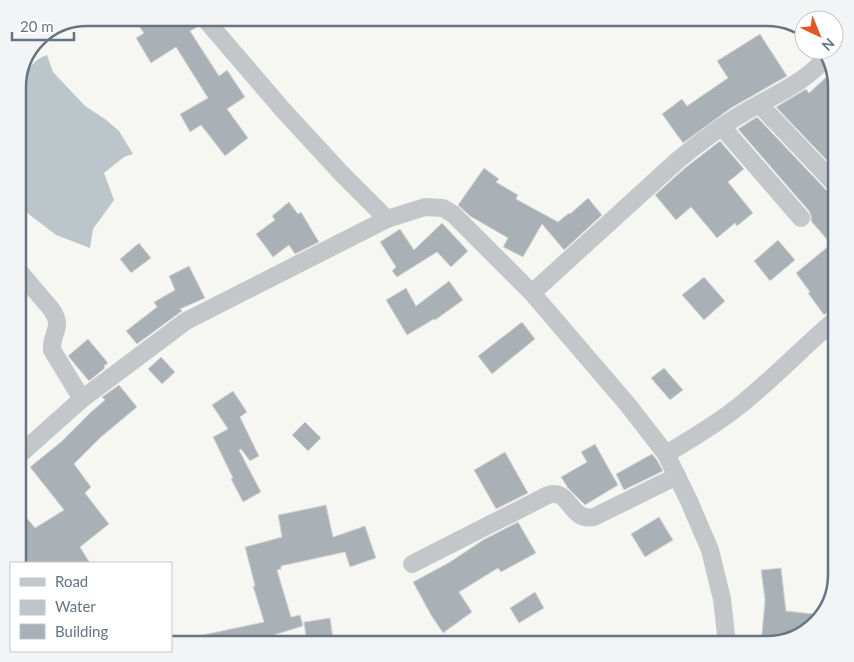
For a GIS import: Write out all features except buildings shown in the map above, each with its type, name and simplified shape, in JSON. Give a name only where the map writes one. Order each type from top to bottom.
[{"type":"street","points":[[211,26],[290,117],[342,174],[387,219]]},
{"type":"street","points":[[532,293],[678,160],[722,127],[787,89],[807,76],[822,63]]},
{"type":"street","points":[[759,104],[828,177]]},
{"type":"street","points":[[722,127],[801,218]]},
{"type":"street","points":[[26,446],[82,399],[186,321],[387,219],[426,207],[443,208],[453,214],[532,293],[628,405],[666,454],[710,550],[722,599],[726,636]]},
{"type":"street","points":[[26,279],[56,316],[58,324],[51,344],[52,350],[82,399]]},
{"type":"street","points":[[666,454],[738,407],[774,377],[828,326]]},
{"type":"street","points":[[412,564],[548,495],[559,494],[579,515],[588,519],[677,476]]},
{"type":"water","points":[[47,55],[53,72],[85,106],[119,131],[133,154],[124,157],[104,173],[114,200],[93,229],[90,248],[56,235],[26,212],[26,83],[29,70]]}]
